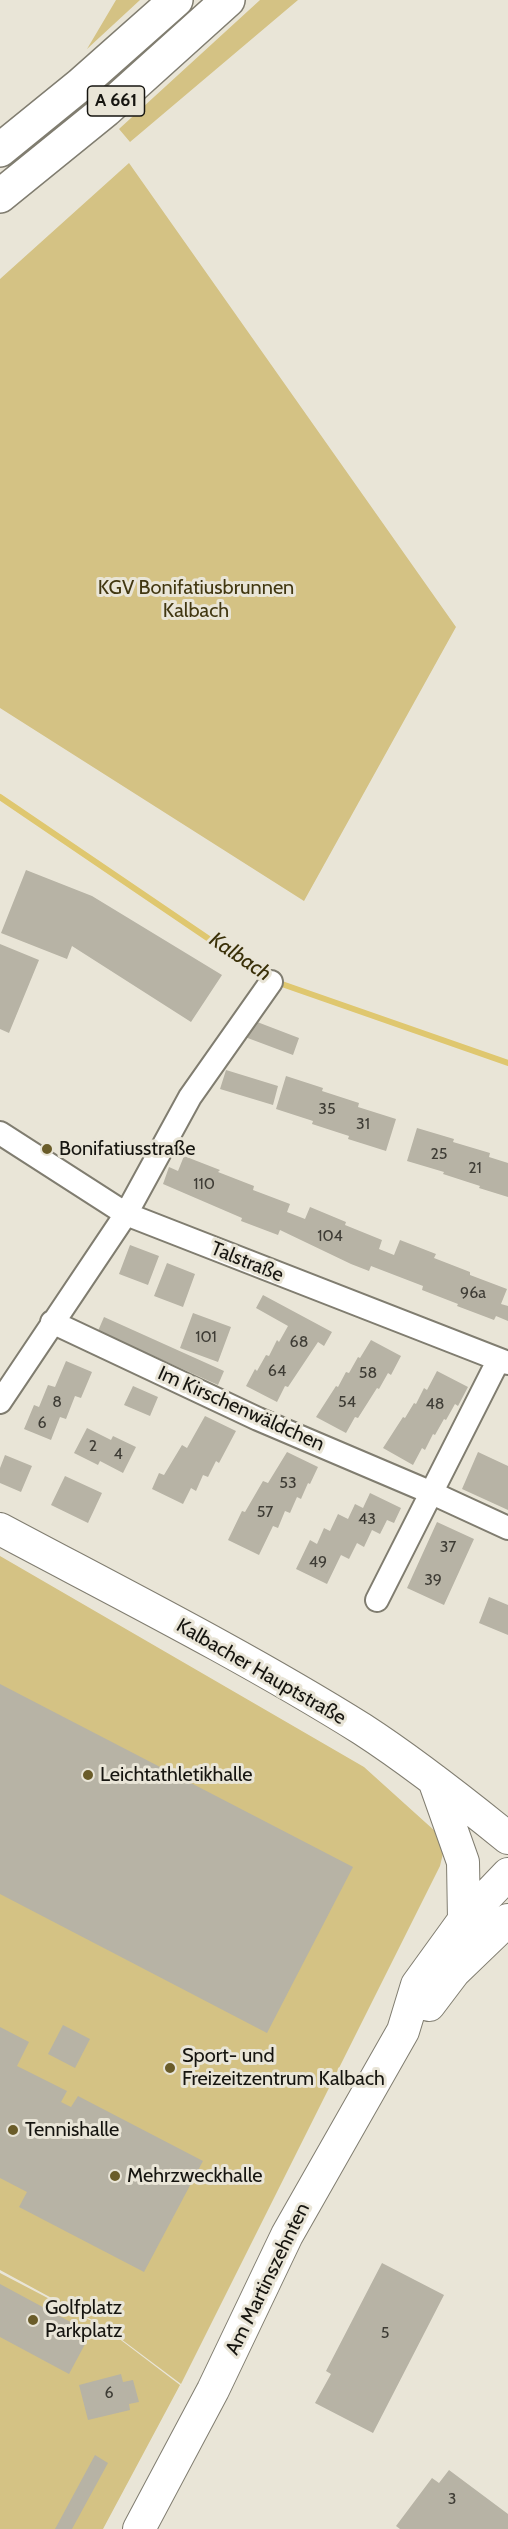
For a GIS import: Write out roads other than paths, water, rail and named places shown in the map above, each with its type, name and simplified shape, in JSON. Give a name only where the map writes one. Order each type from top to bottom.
[{"type":"highway","name":"A 661","points":[[0,150],[80,85],[176,0]]},
{"type":"highway","name":"A 661","points":[[0,196],[106,110],[228,0]]},
{"type":"main road","name":"Kalbacher Hauptstraße","points":[[0,1529],[275,1676],[364,1731],[434,1780],[508,1838]]},
{"type":"main road","points":[[434,1780],[464,1862],[465,1920]]},
{"type":"main road","name":"Am Martinszehnten","points":[[139,2529],[213,2390],[287,2235],[403,2031],[417,1985],[465,1920],[508,1874]]},
{"type":"main road","name":"Am Martinszehnten","points":[[403,2031],[430,2003],[454,1972],[508,1920]]},
{"type":"street","points":[[0,1402],[126,1214],[190,1097],[271,982]]},
{"type":"street","name":"Talstraße","points":[[0,1133],[126,1214],[503,1362]]},
{"type":"street","name":"Im Kirschenwäldchen","points":[[52,1322],[258,1419],[508,1528]]},
{"type":"street","points":[[377,1600],[503,1362]]},
{"type":"waterway","name":"Kalbach","points":[[0,797],[234,956],[279,983],[508,1063]]},
{"type":"place","name":"Bonifatiusstraße","points":[[47,1149]]},
{"type":"place","name":"Leichtathletikhalle","points":[[88,1775]]},
{"type":"place","name":"Sport- und Freizeitzentrum Kalbach","points":[[170,2068]]},
{"type":"place","name":"Tennishalle","points":[[13,2130]]},
{"type":"place","name":"Mehrzweckhalle","points":[[115,2176]]},
{"type":"place","name":"Golfplatz Parkplatz","points":[[33,2320]]},
{"type":"park label","name":"KGV Bonifatiusbrunnen Kalbach","points":[[196,600]]}]
